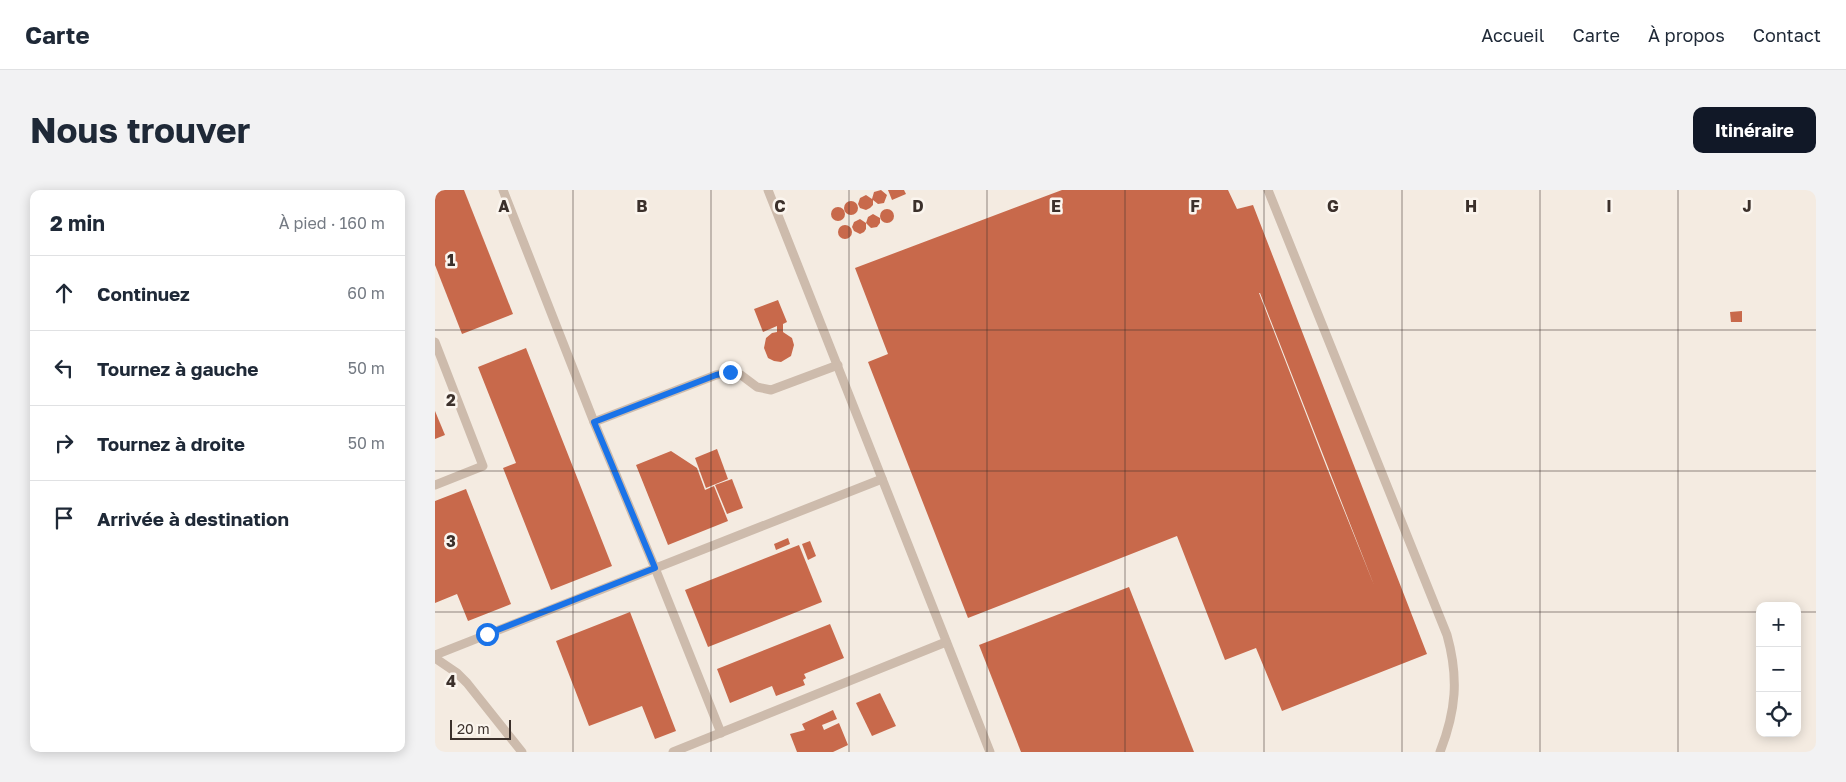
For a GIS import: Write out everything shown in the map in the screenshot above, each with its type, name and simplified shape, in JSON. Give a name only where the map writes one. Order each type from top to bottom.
[{"type":"lane","points":[[503,190],[594,422],[721,734]]},
{"type":"lane","points":[[768,190],[990,752]]},
{"type":"lane","points":[[1268,190],[1447,635],[1453,660],[1455,690],[1452,718],[1440,752]]},
{"type":"lane","points":[[435,342],[483,466],[435,485]]},
{"type":"lane","points":[[594,422],[716,375],[730,372],[741,375],[757,387],[771,390],[838,366]]},
{"type":"lane","points":[[436,660],[655,568],[882,479]]},
{"type":"lane","points":[[673,752],[946,642]]},
{"type":"lane","points":[[436,660],[457,673],[467,683],[522,752]]},
{"type":"building","points":[[435,190],[464,190],[513,314],[462,334],[435,265]]},
{"type":"building","points":[[881,190],[887,195],[884,203],[878,204],[873,200],[873,205],[870,208],[866,210],[860,208],[858,204],[860,198],[866,195],[872,199],[874,192]]},
{"type":"building","points":[[888,190],[904,190],[906,194],[892,200]]},
{"type":"building","points":[[1062,190],[1228,190],[1237,209],[1253,205],[1427,654],[1282,711],[1256,648],[1225,660],[1177,536],[968,618],[868,362],[888,354],[855,268]],"holes":[[[1260,293],[1374,585],[1327,468]]]},
{"type":"building","points":[[848,201],[854,201],[858,208],[854,215],[848,215],[844,211],[844,205]]},
{"type":"building","points":[[835,207],[841,207],[845,214],[841,221],[835,221],[831,217],[831,211]]},
{"type":"building","points":[[884,209],[890,209],[894,216],[890,223],[884,223],[880,219],[880,213]]},
{"type":"building","points":[[873,214],[880,218],[880,223],[877,227],[871,228],[866,223],[868,217]]},
{"type":"building","points":[[860,219],[866,223],[866,229],[860,234],[854,231],[852,227],[854,222]]},
{"type":"building","points":[[842,225],[848,225],[852,232],[848,239],[842,239],[838,235],[838,229]]},
{"type":"building","points":[[778,300],[787,322],[783,324],[783,332],[792,338],[794,345],[791,356],[781,362],[768,358],[764,348],[766,338],[772,333],[777,332],[777,326],[763,332],[754,309]]},
{"type":"building","points":[[1742,311],[1742,322],[1731,322],[1730,312]]},
{"type":"building","points":[[526,348],[612,566],[551,590],[503,468],[516,463],[478,367]]},
{"type":"building","points":[[435,411],[445,435],[435,439]]},
{"type":"building","points":[[717,449],[728,479],[706,488],[695,458]]},
{"type":"building","points":[[671,451],[697,468],[705,490],[714,486],[728,521],[668,545],[636,465]]},
{"type":"building","points":[[732,479],[743,508],[727,514],[715,485]]},
{"type":"building","points":[[466,489],[511,604],[468,621],[457,594],[435,603],[435,501]]},
{"type":"building","points":[[788,538],[790,544],[776,550],[774,544]]},
{"type":"building","points":[[810,541],[816,556],[808,560],[802,544]]},
{"type":"building","points":[[799,545],[822,602],[708,647],[685,590]]},
{"type":"building","points":[[1129,587],[1194,752],[1021,752],[979,645]]},
{"type":"building","points":[[630,612],[676,731],[655,739],[642,706],[589,726],[556,641]]},
{"type":"building","points":[[830,624],[844,658],[804,674],[806,678],[803,680],[805,685],[776,696],[772,686],[730,703],[717,669]]},
{"type":"building","points":[[880,693],[896,726],[872,736],[856,703]]},
{"type":"building","points":[[833,710],[837,719],[822,725],[824,730],[839,723],[848,745],[833,752],[797,752],[790,734],[805,730],[802,724]]},
{"type":"route","points":[[487,634],[655,568],[594,422],[716,375],[730,372]]}]
